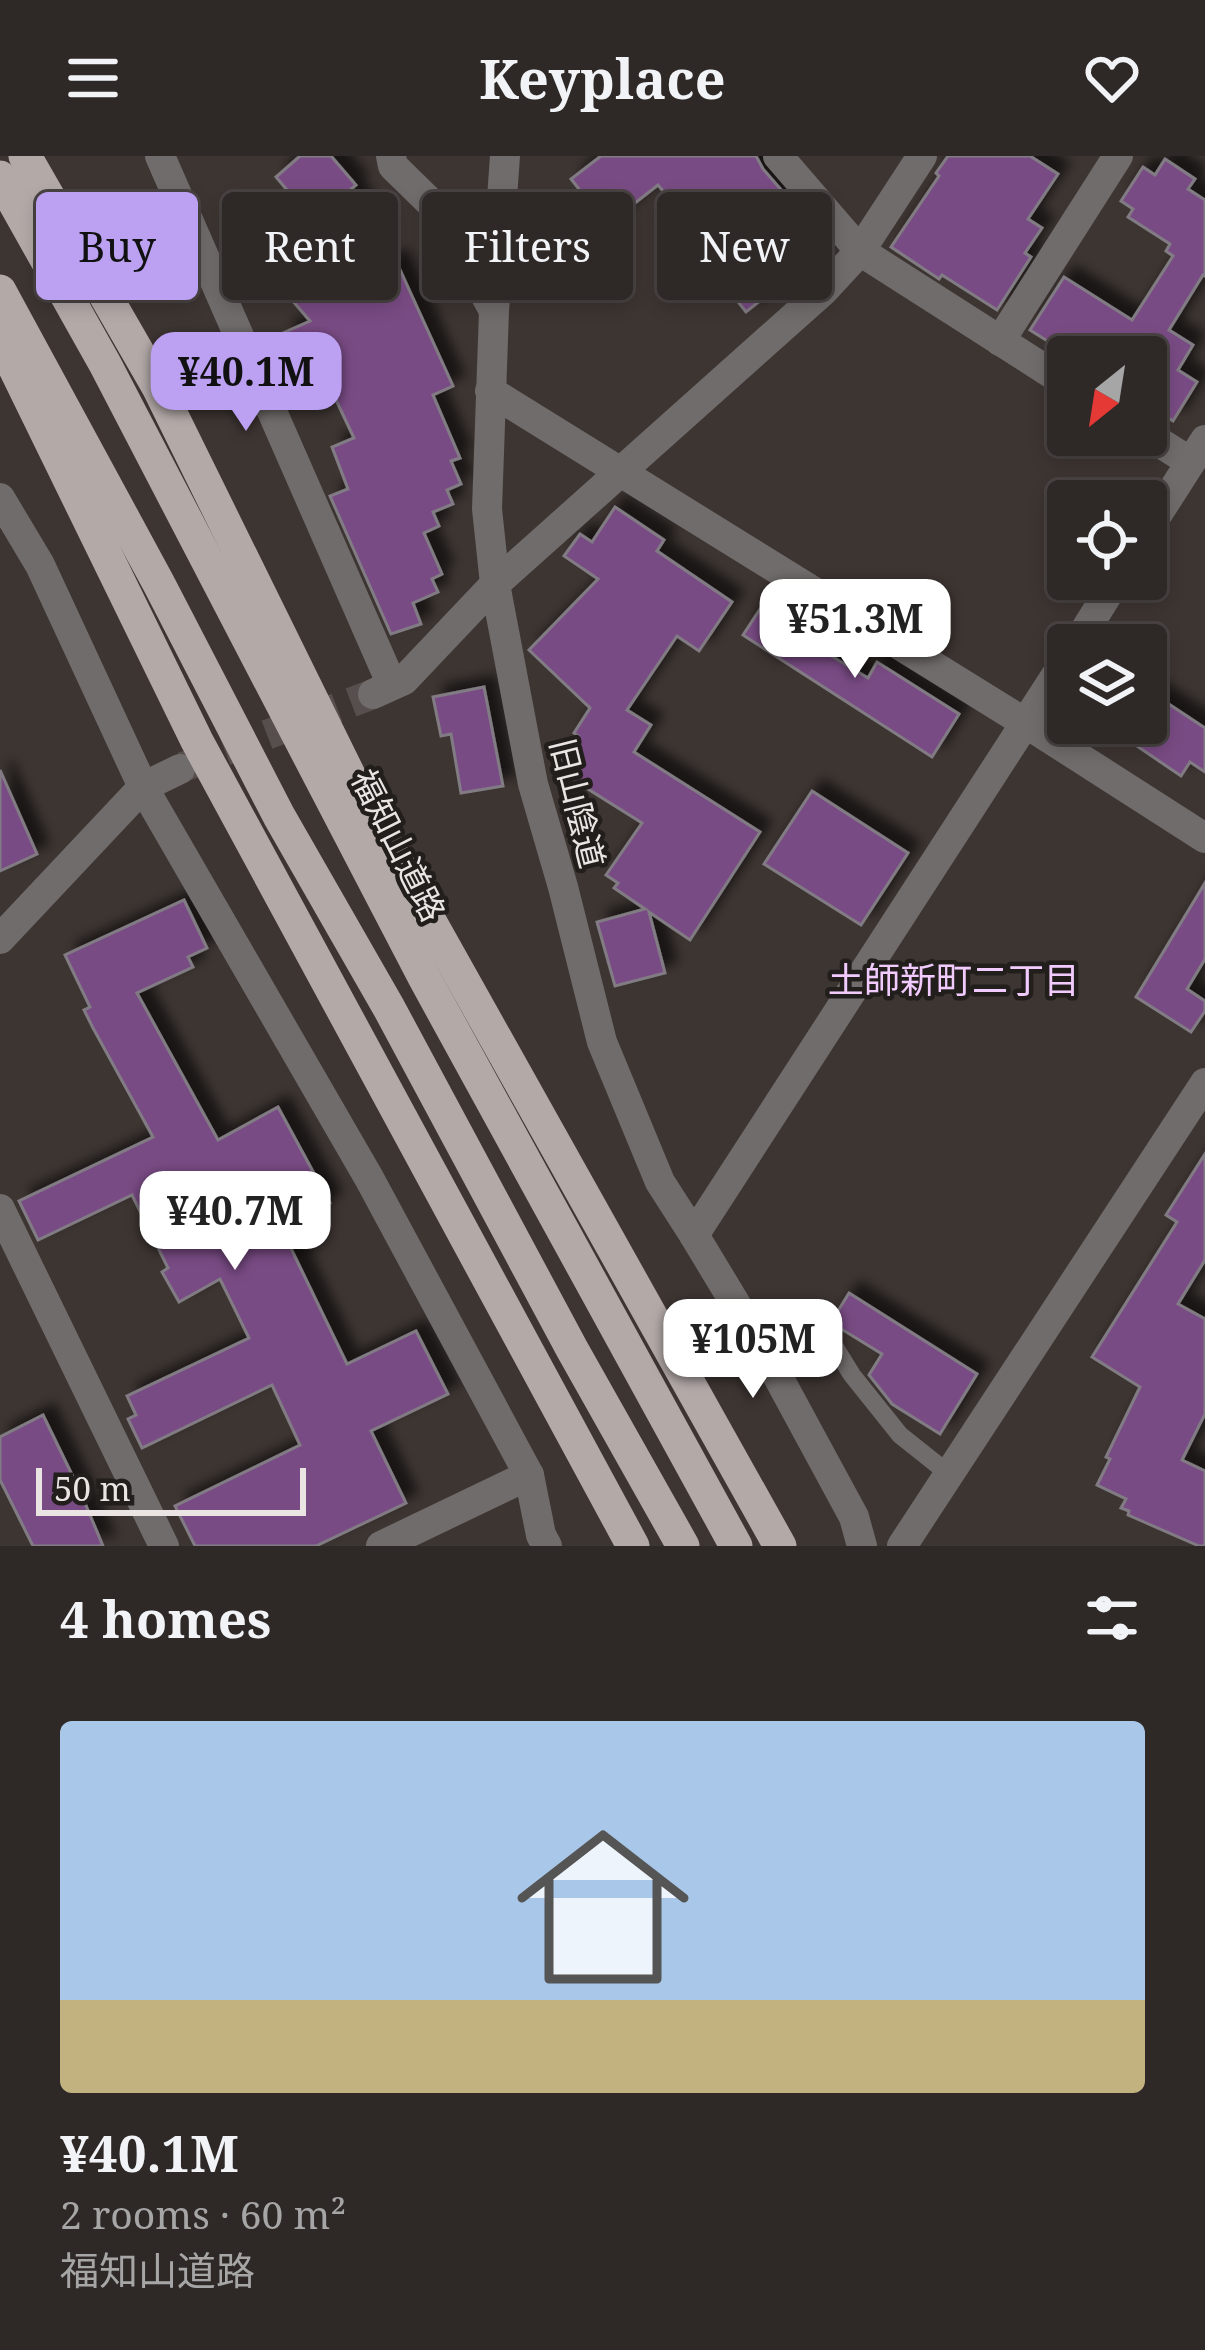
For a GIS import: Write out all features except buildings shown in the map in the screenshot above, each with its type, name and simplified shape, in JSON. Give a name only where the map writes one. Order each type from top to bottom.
[{"type":"highway","points":[[25,156],[158,387],[356,788],[780,1546]]},
{"type":"highway","name":"福知山道路","points":[[0,177],[106,364],[425,979],[736,1546]]},
{"type":"highway","points":[[0,291],[278,816],[389,1008],[682,1546]]},
{"type":"highway","points":[[0,338],[197,741],[633,1546]]},
{"type":"street","points":[[160,156],[382,689],[404,680],[495,584],[823,291],[860,251],[922,156]]},
{"type":"street","points":[[391,156],[393,166],[440,212],[494,311]]},
{"type":"street","name":"旧山陰道","points":[[505,156],[487,509],[495,584],[532,784],[602,1042],[660,1182],[764,1351],[854,1517],[862,1546]]},
{"type":"street","points":[[778,156],[860,251],[1047,370]]},
{"type":"street","points":[[1000,340],[1118,156]]},
{"type":"street","points":[[490,391],[1205,838]]},
{"type":"street","points":[[1167,441],[1197,450],[1167,498]]},
{"type":"street","points":[[0,498],[40,566],[142,787],[358,1158],[530,1475],[547,1546]]},
{"type":"street","points":[[694,1235],[1047,691]]},
{"type":"street","points":[[0,939],[142,787],[180,769]]},
{"type":"street","points":[[902,1546],[1205,1083]]},
{"type":"street","points":[[0,1209],[164,1546]]},
{"type":"street","points":[[381,1546],[530,1475]]},
{"type":"lane","points":[[764,1351],[821,1324],[851,1375],[900,1435],[949,1474]]},
{"type":"tunnel","points":[[183,767],[373,694]]},
{"type":"district","name":"土師新町二丁目","points":[[954,979]]}]
